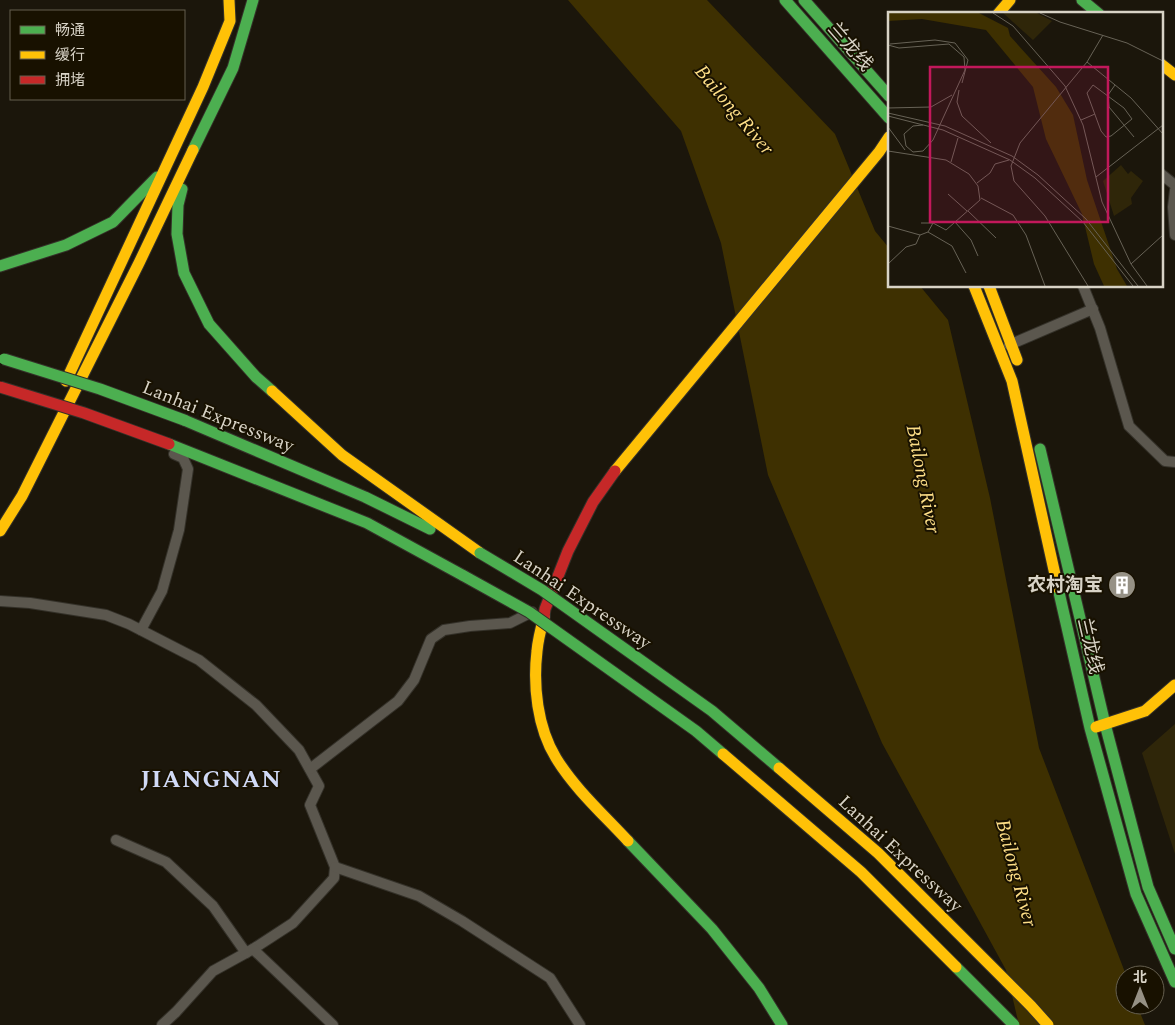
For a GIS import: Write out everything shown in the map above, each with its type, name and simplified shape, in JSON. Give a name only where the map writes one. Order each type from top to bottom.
[{"type":"main road","points":[[48,418],[204,87],[230,21],[230,0]]},
{"type":"main road","points":[[0,531],[22,496],[233,68],[253,0]]},
{"type":"main road","name":"兰龙线","points":[[785,0],[888,117]]},
{"type":"main road","name":"兰龙线","points":[[804,0],[888,95]]},
{"type":"main road","points":[[1000,12],[1010,0]]},
{"type":"main road","points":[[1082,0],[1097,12]]},
{"type":"main road","points":[[1162,65],[1175,75]]},
{"type":"main road","points":[[782,1025],[759,988],[712,929],[576,786],[555,757],[542,728],[536,693],[537,651],[545,609],[568,551],[593,502],[620,464],[655,424],[888,138]]},
{"type":"main road","points":[[193,150],[178,205],[177,234],[184,273],[208,324],[256,377],[342,455],[480,553]]},
{"type":"main road","points":[[0,266],[66,245],[112,222],[166,167]]},
{"type":"main road","name":"兰龙线","points":[[975,288],[1012,382],[1090,728],[1136,894],[1175,982]]},
{"type":"main road","points":[[990,288],[1020,368]]},
{"type":"main road","name":"Lanhai Expressway","points":[[2,359],[100,389],[184,420],[365,497],[480,553],[542,590],[712,712],[878,853],[1048,1025]]},
{"type":"main road","points":[[0,387],[84,413],[169,444],[367,523],[529,612],[696,732],[861,872],[1014,1025]]},
{"type":"main road","name":"兰龙线","points":[[1037,434],[1105,724],[1148,887],[1175,949]]},
{"type":"main road","points":[[14,488],[39,436]]},
{"type":"main road","points":[[1090,728],[1144,712],[1175,685]]},
{"type":"street","points":[[1162,175],[1175,184]]},
{"type":"street","points":[[1175,190],[1173,207],[1175,235]]},
{"type":"street","points":[[1085,288],[1100,328],[1129,426],[1165,461],[1175,462]]},
{"type":"street","points":[[999,349],[1093,309]]},
{"type":"street","points":[[141,438],[184,458],[188,469],[178,530],[162,591],[141,630]]},
{"type":"street","points":[[0,601],[30,603],[106,615],[141,630],[198,660],[256,705],[299,750],[319,786],[310,805],[335,867],[334,878],[293,923],[250,951],[213,971],[162,1025]]},
{"type":"street","points":[[310,769],[398,701],[414,680],[431,639],[444,630],[510,623],[531,612],[545,609]]},
{"type":"street","points":[[116,840],[166,862],[213,906],[250,951],[333,1025]]},
{"type":"street","points":[[335,867],[419,896],[462,921],[550,978],[580,1025]]},
{"type":"shaded area","points":[[1175,724],[1175,854],[1142,753]]},
{"type":"water","name":"Bailong River","points":[[568,0],[707,0],[835,134],[875,231],[888,247],[888,288],[922,288],[948,320],[990,498],[1039,748],[1122,965],[1115,965],[1115,1015],[1141,1015],[1145,1025],[1019,1025],[1006,970],[882,743],[768,475],[721,243],[681,131]]},
{"type":"traffic: fast","points":[[193,150],[233,68],[253,0]]},
{"type":"traffic: fast","points":[[785,0],[888,117]]},
{"type":"traffic: fast","points":[[804,0],[888,95]]},
{"type":"traffic: fast","points":[[1082,0],[1097,12]]},
{"type":"traffic: fast","points":[[0,266],[66,245],[113,222],[157,177]]},
{"type":"traffic: fast","points":[[182,189],[178,205],[177,234],[184,273],[209,324],[256,377],[272,391]]},
{"type":"traffic: fast","points":[[4,359],[100,389],[184,420]]},
{"type":"traffic: fast","points":[[184,420],[365,497],[430,529]]},
{"type":"traffic: fast","points":[[169,444],[367,523],[464,576]]},
{"type":"traffic: fast","points":[[1040,449],[1105,724],[1148,887],[1175,949]]},
{"type":"traffic: fast","points":[[480,553],[542,590],[712,711],[779,768]]},
{"type":"traffic: fast","points":[[464,576],[529,612],[696,731],[723,754]]},
{"type":"traffic: fast","points":[[1058,588],[1090,728],[1136,894],[1175,982]]},
{"type":"traffic: fast","points":[[628,841],[712,929],[759,988],[782,1025]]},
{"type":"traffic: fast","points":[[956,967],[1014,1025]]},
{"type":"traffic: slow","points":[[66,381],[203,87],[230,21],[229,0]]},
{"type":"traffic: slow","points":[[1000,12],[1010,0]]},
{"type":"traffic: slow","points":[[1162,65],[1175,75]]},
{"type":"traffic: slow","points":[[615,471],[879,152],[888,138]]},
{"type":"traffic: slow","points":[[0,531],[22,496],[139,263],[193,150]]},
{"type":"traffic: slow","points":[[975,288],[1012,381],[1058,588]]},
{"type":"traffic: slow","points":[[990,288],[1017,360]]},
{"type":"traffic: slow","points":[[272,391],[342,455],[480,553]]},
{"type":"traffic: slow","points":[[544,617],[537,647],[536,664],[536,692],[544,733],[556,758],[572,780],[628,841]]},
{"type":"traffic: slow","points":[[1096,727],[1145,711],[1175,685]]},
{"type":"traffic: slow","points":[[723,754],[861,872],[956,967]]},
{"type":"traffic: slow","points":[[779,768],[878,853],[1048,1025]]},
{"type":"traffic: jam","points":[[0,387],[84,413],[169,444]]},
{"type":"traffic: jam","points":[[544,617],[545,609],[568,551],[593,502],[615,471]]},
{"type":"place","name":"农村淘宝","points":[[1122,585]]},
{"type":"district","name":"JIANGNAN","points":[[211,780]]}]
